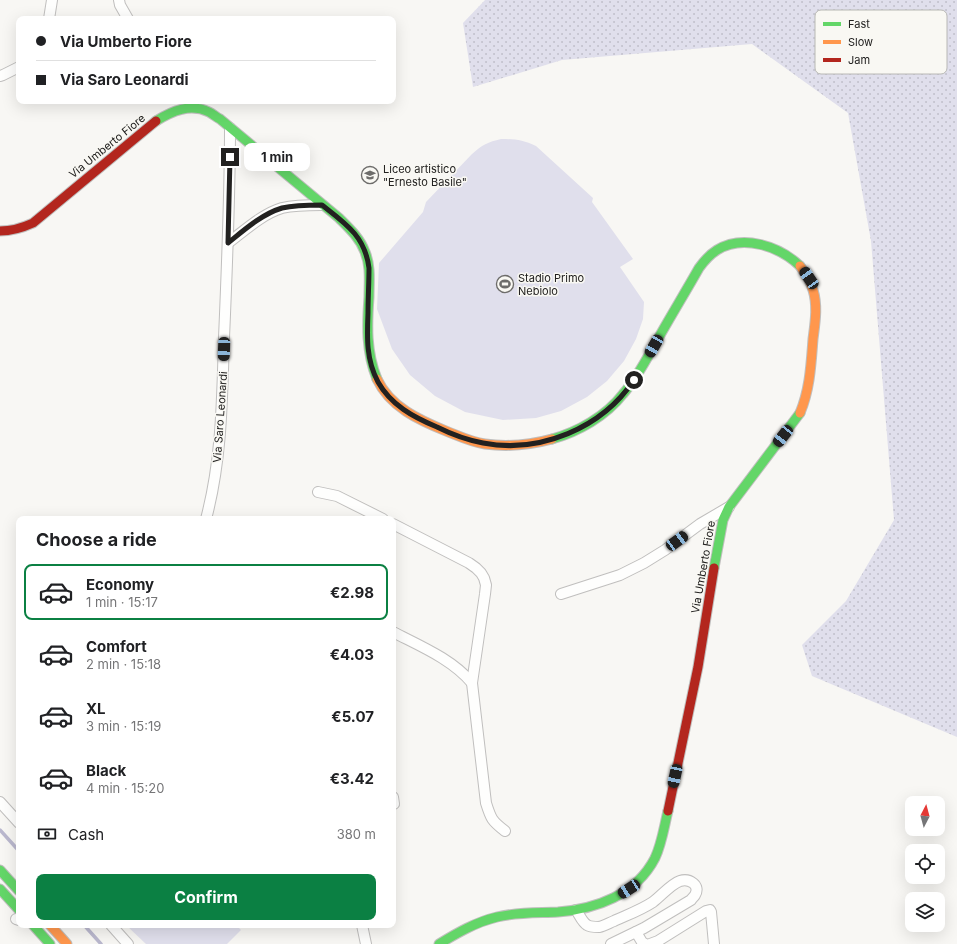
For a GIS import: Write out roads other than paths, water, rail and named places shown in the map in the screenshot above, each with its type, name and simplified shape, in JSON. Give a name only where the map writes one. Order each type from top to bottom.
[{"type":"street","points":[[49,16],[52,0]]},
{"type":"street","points":[[119,0],[126,16]]},
{"type":"street","points":[[1,76],[16,68]]},
{"type":"street","name":"Via Umberto Fiore","points":[[0,231],[13,231],[24,228],[33,223],[168,113],[189,104],[209,112],[220,119],[349,227],[358,237],[367,257],[369,279],[367,330],[368,355],[378,381],[392,400],[401,408],[427,423],[467,439],[482,443],[514,446],[554,439],[585,425],[608,410],[629,387],[639,372],[699,268],[720,248],[733,244],[747,243],[771,247],[792,258],[809,278],[813,289],[816,312],[810,379],[807,393],[799,414],[729,507],[723,520],[698,667],[662,839],[653,861],[647,871],[629,889],[608,901],[576,910],[506,915],[486,920],[465,929],[439,944]]},
{"type":"street","name":"Via Saro Leonardi","points":[[207,516],[215,484],[221,434],[228,243],[230,128]]},
{"type":"street","points":[[228,243],[272,212],[292,206],[322,205]]},
{"type":"street","points":[[318,492],[337,496],[377,516]]},
{"type":"street","points":[[561,594],[620,575],[644,563],[665,550],[700,524],[729,507]]},
{"type":"street","points":[[396,526],[469,563],[481,573],[484,578],[486,585],[485,594],[472,683],[486,804],[494,823],[505,831]]},
{"type":"street","points":[[396,634],[438,655],[462,672],[472,683]]},
{"type":"street","points":[[0,802],[16,820]]},
{"type":"street","points":[[0,870],[16,888]]},
{"type":"street","points":[[576,910],[587,925],[600,927],[653,902],[676,883],[687,880],[696,885],[697,890],[691,900],[644,928],[611,944]]},
{"type":"street","points":[[0,889],[16,913]]},
{"type":"street","points":[[650,944],[658,941],[710,910],[714,944]]},
{"type":"street","points":[[36,928],[50,944]]},
{"type":"street","points":[[53,928],[67,944]]},
{"type":"street","points":[[114,928],[128,944]]},
{"type":"street","points":[[363,928],[366,944]]},
{"type":"street","points":[[636,932],[645,944]]},
{"type":"waterway","points":[[0,830],[16,848]]},
{"type":"waterway","points":[[87,928],[101,944]]},
{"type":"place","name":"Liceo artistico \"Ernesto Basile\"","points":[[370,175]]},
{"type":"place","name":"Stadio Primo Nebiolo","points":[[505,284]]}]
